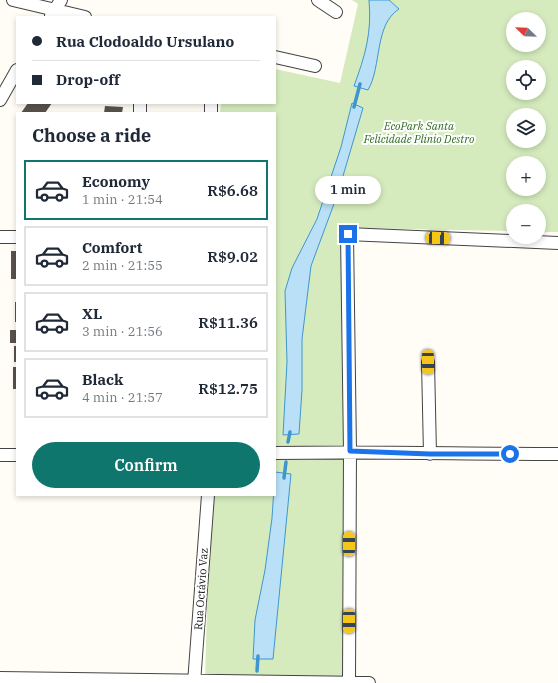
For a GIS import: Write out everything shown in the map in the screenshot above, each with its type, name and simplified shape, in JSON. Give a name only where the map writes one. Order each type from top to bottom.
[{"type":"street","points":[[13,0],[81,16]]},
{"type":"street","points":[[318,0],[336,12]]},
{"type":"street","points":[[276,57],[316,66]]},
{"type":"street","points":[[1,94],[16,72]]},
{"type":"street","points":[[349,683],[350,451],[348,234],[558,243]]},
{"type":"street","points":[[0,237],[16,237]]},
{"type":"street","points":[[428,362],[430,454]]},
{"type":"street","points":[[276,453],[350,451],[430,454],[558,454]]},
{"type":"street","points":[[0,455],[16,455]]},
{"type":"street","name":"Rua Octávio Vaz","points":[[195,681],[208,496]]},
{"type":"street","points":[[0,678],[369,683]]},
{"type":"green space","name":"EcoPark Santa Felicidade Plínio Destro","points":[[352,0],[558,0],[558,232],[546,232],[546,204],[506,204],[506,231],[354,228],[343,683],[205,683],[210,496],[276,496],[276,112],[220,112],[221,104],[276,104],[276,69],[340,83],[358,4]]},
{"type":"water","points":[[369,0],[389,0],[399,9],[391,16],[382,35],[375,69],[368,90],[354,86],[367,44],[370,12]]},
{"type":"water","points":[[352,103],[363,108],[338,193],[311,266],[302,339],[302,390],[299,434],[283,435],[287,362],[285,291],[292,268],[317,219],[341,147]]},
{"type":"water","points":[[276,472],[291,474],[273,659],[253,659],[255,620],[265,570],[273,496],[276,496]]},
{"type":"building","points":[[27,104],[51,104],[46,112],[22,112]]},
{"type":"building","points":[[105,106],[123,107],[122,112],[104,112]]},
{"type":"building","points":[[11,251],[16,251],[16,279],[11,279]]},
{"type":"building","points":[[15,302],[16,302],[16,322]]},
{"type":"building","points":[[10,330],[16,330],[16,343],[10,343]]},
{"type":"building","points":[[14,346],[16,346],[16,362],[14,362]]},
{"type":"building","points":[[13,367],[16,367],[16,389],[13,389]]},
{"type":"waterway","points":[[354,107],[360,84]]},
{"type":"waterway","points":[[288,442],[290,432]]},
{"type":"waterway","points":[[284,478],[286,462]]},
{"type":"waterway","points":[[257,671],[258,656]]},
{"type":"route","points":[[348,234],[350,451],[430,454],[510,454]]}]
